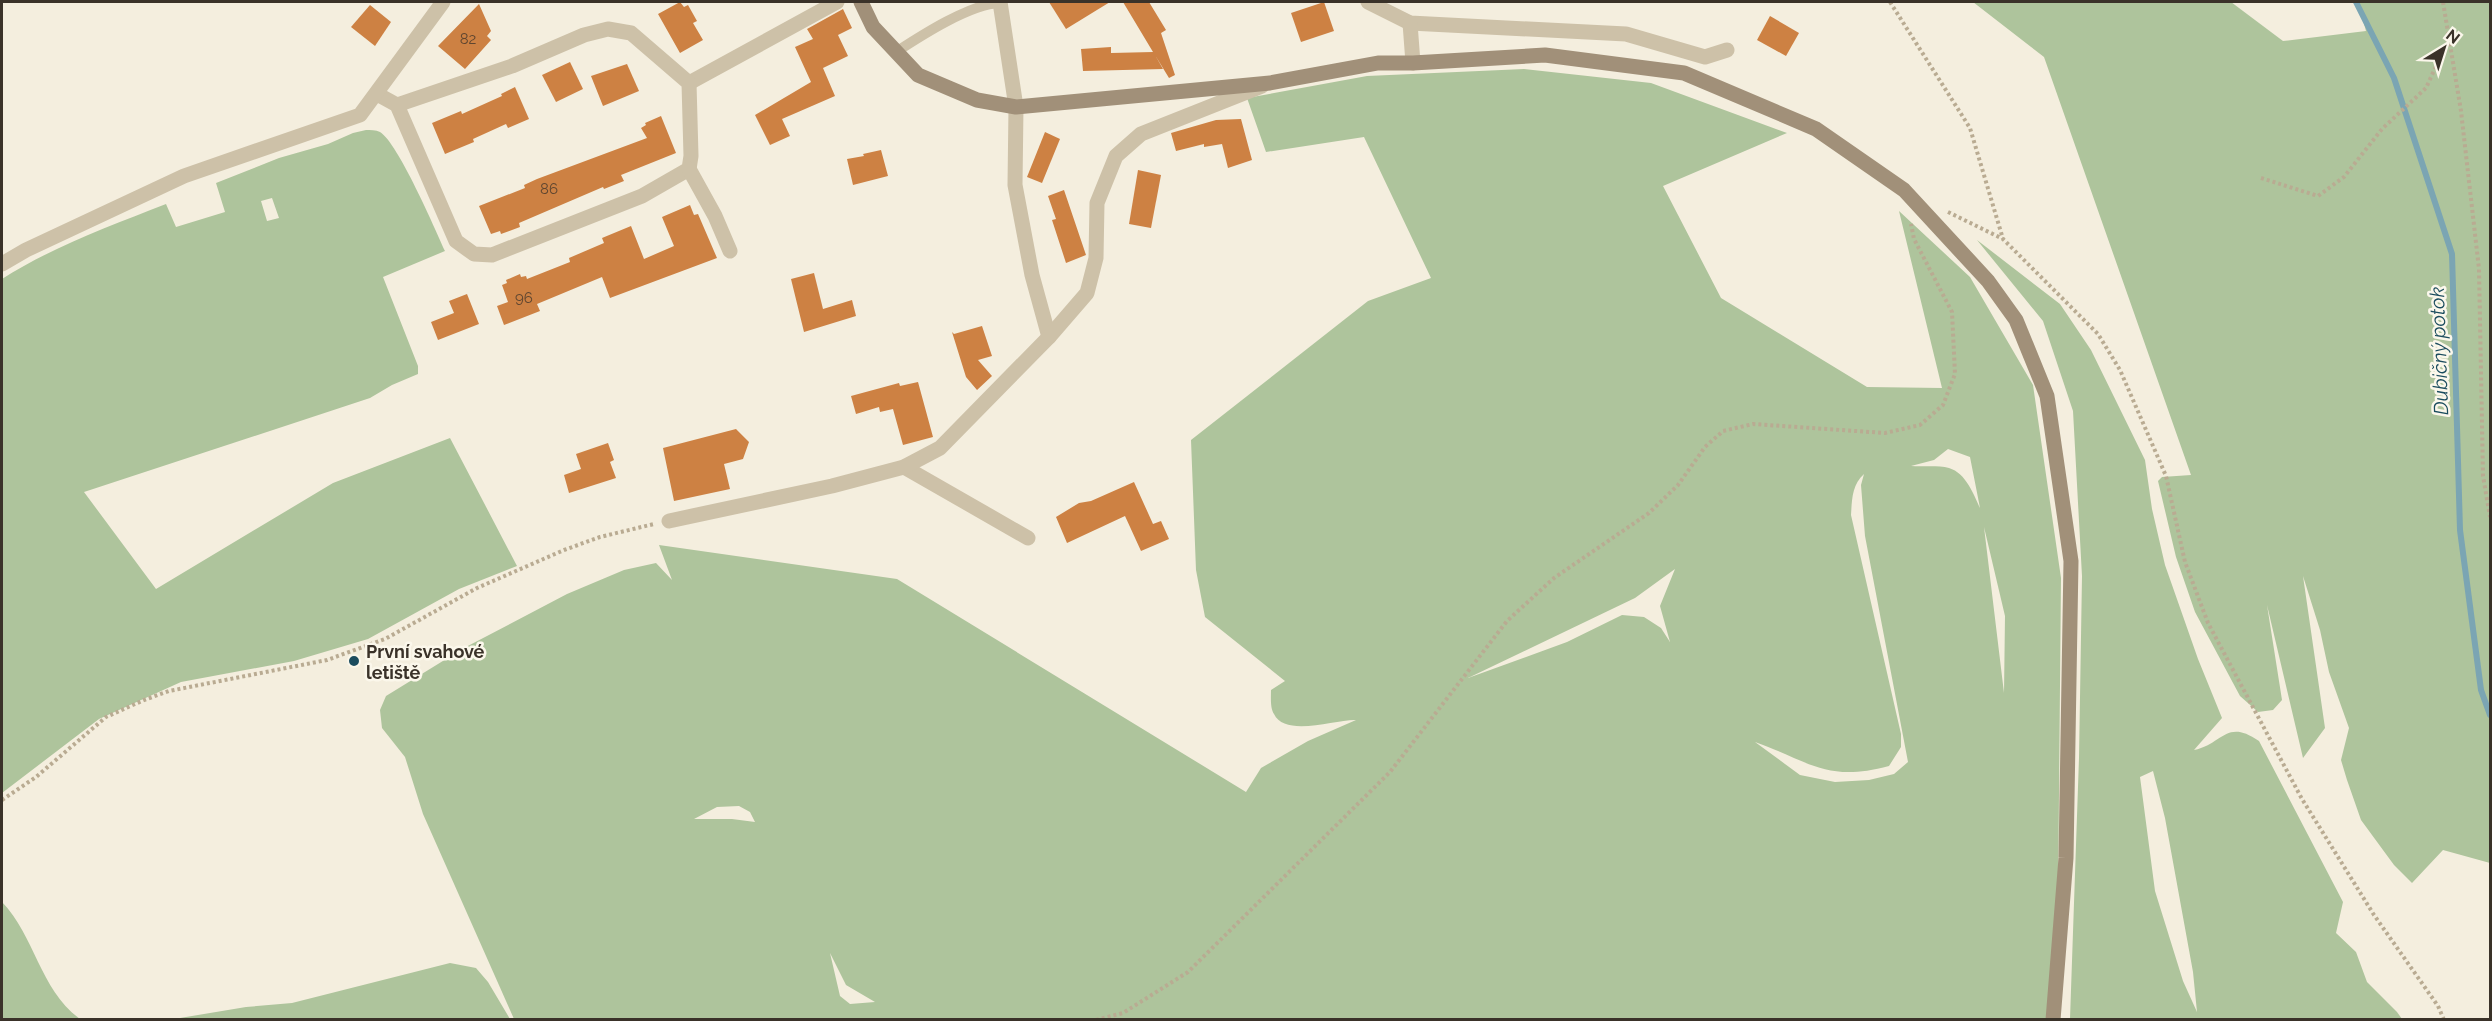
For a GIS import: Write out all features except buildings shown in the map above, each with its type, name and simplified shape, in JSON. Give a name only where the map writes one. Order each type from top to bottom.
[{"type":"street","points":[[2,264],[26,250],[184,176],[360,115],[443,2]]},
{"type":"street","points":[[689,83],[837,2]]},
{"type":"street","points":[[861,2],[873,27],[918,75],[977,100],[1016,107],[1270,82],[1378,63],[1545,55],[1684,73],[1816,129],[1904,190],[1988,281],[2016,320],[2047,396],[2071,561],[2066,858],[2053,1020]]},
{"type":"street","points":[[1000,2],[1016,107],[1016,184],[1032,275],[1049,337]]},
{"type":"street","points":[[1368,2],[1410,23],[1626,34],[1704,57],[1727,50]]},
{"type":"street","points":[[1410,23],[1413,63]]},
{"type":"street","points":[[397,105],[512,66],[584,35],[608,28],[631,33],[689,83],[691,156],[689,169],[715,216],[730,251]]},
{"type":"street","points":[[669,521],[832,486],[904,467],[940,448],[1049,337],[1088,293],[1096,258],[1097,203],[1116,156],[1141,134],[1270,82]]},
{"type":"street","points":[[377,94],[397,105],[456,241],[474,254],[492,255],[599,213],[642,196],[689,169]]},
{"type":"street","points":[[904,467],[1028,538]]},
{"type":"lane","points":[[896,52],[914,40],[983,4],[1000,2]]},
{"type":"path","points":[[1890,2],[1970,128],[2003,239]]},
{"type":"path","points":[[2443,2],[2461,111],[2479,269],[2482,476],[2490,517]]},
{"type":"path","points":[[2261,178],[2318,196],[2344,177],[2382,129],[2426,88],[2449,38]]},
{"type":"path","points":[[1944,210],[2003,239],[2098,334],[2120,370],[2166,476],[2185,562],[2208,623],[2302,799],[2374,915],[2438,1006],[2444,1020]]},
{"type":"path","points":[[1096,1020],[1123,1013],[1188,972],[1390,772],[1507,621],[1554,579],[1649,513],[1678,485],[1705,447],[1723,431],[1754,424],[1885,433],[1920,425],[1943,405],[1955,374],[1952,312],[1914,239],[1910,220]]},
{"type":"path","points":[[2,800],[36,777],[106,717],[144,700],[170,691],[327,660],[385,639],[477,588],[564,549],[600,537],[669,521]]},
{"type":"green space","points":[[1973,2],[2231,2],[2283,41],[2366,31],[2358,2],[2490,2],[2490,863],[2443,850],[2412,883],[2394,865],[2361,820],[2341,760],[2349,728],[2329,672],[2320,630],[2303,576],[2325,728],[2303,758],[2267,605],[2282,700],[2273,710],[2258,712],[2240,696],[2195,612],[2176,557],[2158,481],[2162,477],[2191,475],[2044,57]]},
{"type":"green space","points":[[1524,69],[1651,83],[1787,133],[1663,186],[1721,298],[1867,387],[1942,388],[1899,211],[1970,277],[2033,385],[2061,578],[2058,901],[2048,1019],[514,1019],[423,814],[405,757],[382,728],[380,710],[386,696],[464,648],[567,594],[624,570],[656,563],[672,580],[659,545],[897,579],[1246,792],[1261,768],[1308,741],[1356,720],[1312,726],[1289,725],[1280,721],[1272,709],[1271,690],[1285,681],[1205,617],[1196,570],[1191,440],[1368,301],[1431,278],[1364,137],[1266,152],[1247,98],[1367,76]],"holes":[[[1948,449],[1970,457],[1980,508],[1969,485],[1955,471],[1949,468],[1911,466],[1934,460]],[[1864,474],[1861,485],[1865,536],[1908,762],[1894,774],[1869,780],[1835,782],[1800,775],[1755,742],[1819,768],[1849,772],[1889,766],[1901,747],[1901,734],[1851,515],[1853,493]],[[1984,527],[2005,616],[2004,693]],[[1675,569],[1660,606],[1670,642],[1661,628],[1644,617],[1622,615],[1567,642],[1468,678],[1635,598]],[[739,806],[750,812],[755,822],[732,819],[694,819],[717,807]],[[830,953],[846,985],[875,1002],[850,1004],[840,996]]]},
{"type":"green space","points":[[375,130],[388,139],[416,187],[445,251],[383,277],[418,366],[418,374],[370,398],[84,492],[156,589],[333,483],[450,438],[517,566],[459,589],[368,639],[294,661],[181,682],[99,719],[2,793],[2,279],[61,247],[166,204],[176,227],[225,212],[216,183],[279,158],[328,144],[353,133]],"holes":[[[272,198],[279,218],[267,221],[261,201]]]},
{"type":"green space","points":[[1977,240],[2060,304],[2091,350],[2145,460],[2152,509],[2165,565],[2198,659],[2222,718],[2194,750],[2232,732],[2248,735],[2259,741],[2343,902],[2336,933],[2356,952],[2367,982],[2402,1019],[2070,1019],[2079,758],[2082,576],[2073,411],[2043,321]],"holes":[[[2153,771],[2165,818],[2193,972],[2197,1012],[2183,981],[2155,891],[2140,777]]]},
{"type":"green space","points":[[2,902],[22,931],[56,993],[80,1019],[2,1019]]},
{"type":"green space","points":[[450,963],[476,968],[488,982],[510,1019],[174,1019],[246,1007],[292,1003]]},
{"type":"waterway","name":"Dubičný potok","points":[[2356,2],[2394,78],[2452,254],[2460,530],[2481,690],[2490,715]]},
{"type":"place","name":"První svahové letiště","points":[[354,661]]}]
